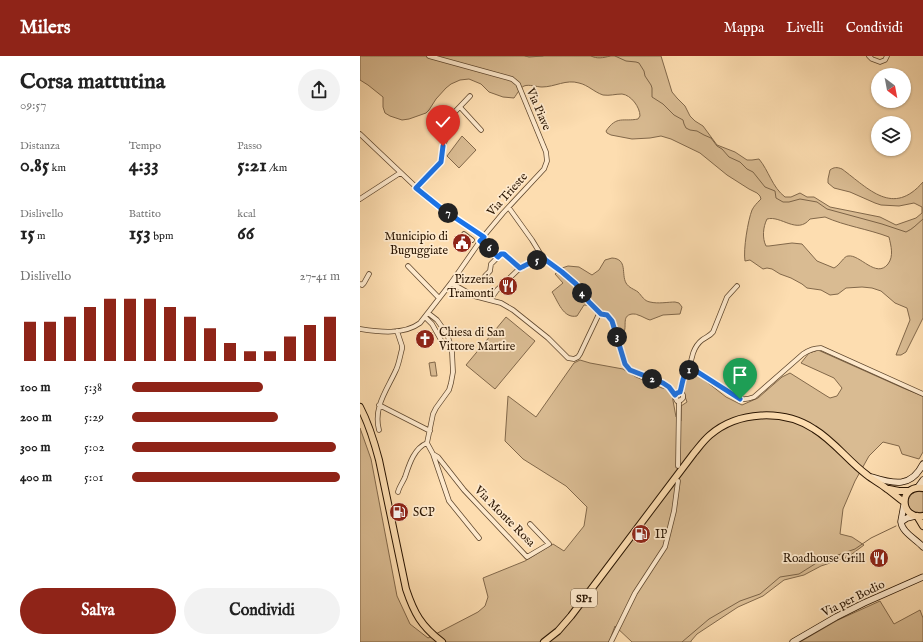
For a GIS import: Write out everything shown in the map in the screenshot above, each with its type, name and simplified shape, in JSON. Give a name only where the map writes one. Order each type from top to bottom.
[{"type":"main road","points":[[360,407],[368,423],[378,454],[406,588],[412,606],[420,621],[442,642]]},
{"type":"main road","name":"SP1","points":[[544,642],[558,631],[571,616],[694,453],[710,435],[731,422],[755,416],[776,416],[795,420],[813,428],[866,475],[904,503],[908,512],[918,516],[923,526]]},
{"type":"main road","name":"SP1","points":[[887,489],[909,491],[913,488],[920,488]]},
{"type":"main road","points":[[904,503],[906,494],[909,491]]},
{"type":"street","name":"Via Piave","points":[[429,56],[512,79],[518,84],[523,100],[546,152],[547,161]]},
{"type":"street","points":[[869,56],[872,60],[880,62],[885,60],[887,56]]},
{"type":"street","points":[[416,188],[441,162],[443,146],[447,135],[454,126],[450,117],[470,96]]},
{"type":"street","points":[[460,107],[481,130]]},
{"type":"street","points":[[360,134],[416,188],[442,209],[484,237]]},
{"type":"street","name":"Via Trieste","points":[[360,329],[397,331],[414,327],[420,323],[451,283],[480,241],[544,168],[547,161]]},
{"type":"street","points":[[360,199],[400,173]]},
{"type":"street","points":[[509,208],[543,258],[576,284],[589,302],[601,314],[607,315],[612,321],[625,364],[630,370],[663,383],[669,387],[676,399],[679,401],[678,466]]},
{"type":"street","points":[[464,234],[470,238],[473,230]]},
{"type":"street","points":[[480,241],[498,257]]},
{"type":"street","points":[[485,276],[490,271],[491,264],[501,254],[504,254],[520,268]]},
{"type":"street","points":[[490,300],[497,290],[520,268],[543,258]]},
{"type":"street","points":[[408,266],[439,298]]},
{"type":"street","points":[[360,284],[362,285],[364,283],[369,274]]},
{"type":"street","points":[[451,283],[474,296],[501,303],[513,310],[548,338],[568,358],[574,359],[578,357],[598,316],[601,314]]},
{"type":"street","points":[[691,369],[691,362],[695,349],[700,342],[713,332],[727,297],[737,286]]},
{"type":"street","points":[[426,315],[441,340]]},
{"type":"street","points":[[398,492],[398,489],[405,478],[412,457],[423,444],[427,443],[433,414],[449,390],[453,372],[452,352],[447,334],[437,320],[426,315]]},
{"type":"street","points":[[379,430],[377,415],[379,405],[396,369],[402,349],[397,331]]},
{"type":"street","points":[[675,395],[680,392],[686,372],[691,369],[696,370],[734,396],[745,400],[750,399],[803,354],[816,348],[821,348],[923,394]]},
{"type":"street","points":[[679,401],[682,400],[683,397],[680,392]]},
{"type":"street","points":[[379,405],[430,431]]},
{"type":"street","name":"Via Monte Rosa","points":[[427,443],[433,454],[449,501],[479,538]]},
{"type":"street","name":"Via Monte Rosa","points":[[433,454],[438,457],[464,490],[527,557],[549,544],[530,524]]},
{"type":"street","points":[[866,475],[885,482],[905,482],[915,476],[923,464]]},
{"type":"street","points":[[920,488],[923,480]]},
{"type":"street","points":[[611,642],[634,593],[665,547],[674,511],[678,481]]},
{"type":"street","points":[[904,503],[901,522],[904,530],[923,548]]},
{"type":"street","points":[[901,522],[907,518],[918,516]]},
{"type":"street","name":"Via per Bodio","points":[[793,642],[836,617],[923,577]]},
{"type":"shaded area","points":[[360,56],[661,56],[672,92],[685,106],[690,116],[703,126],[717,145],[735,152],[747,160],[759,159],[777,189],[785,197],[791,197],[800,193],[807,197],[814,197],[830,207],[880,217],[896,225],[916,218],[922,213],[922,207],[914,203],[899,206],[881,205],[850,192],[834,188],[828,183],[830,170],[833,168],[842,169],[872,191],[891,199],[901,198],[912,192],[923,182],[923,318],[906,352],[901,355],[896,355],[910,320],[907,308],[895,303],[881,291],[862,287],[846,288],[838,294],[830,295],[821,290],[807,288],[772,269],[763,269],[750,260],[745,261],[745,243],[750,215],[761,199],[760,196],[727,175],[700,153],[671,139],[661,136],[632,139],[607,133],[606,131],[610,126],[617,121],[638,119],[640,116],[640,113],[632,99],[625,95],[603,95],[582,84],[570,82],[547,87],[528,85],[524,86],[514,98],[503,97],[489,92],[481,84],[469,79],[460,80],[446,88],[426,113],[402,120],[385,113],[383,107],[383,97],[360,80]],"holes":[[[825,217],[889,237],[891,258],[888,264],[883,268],[878,269],[873,268],[853,256],[848,256],[834,268],[817,261],[802,244],[792,243],[766,246],[764,232],[767,219],[778,220],[794,225],[800,225],[810,219]]]},
{"type":"shaded area","points":[[462,136],[476,150],[459,168],[447,156]]},
{"type":"shaded area","points":[[612,258],[617,259],[622,264],[626,283],[630,287],[645,299],[653,303],[679,303],[682,307],[680,314],[663,315],[650,320],[636,314],[628,315],[625,320],[625,329],[622,335],[618,331],[611,315],[590,306],[584,305],[577,316],[568,315],[552,292],[563,283],[555,274],[562,268],[568,266],[579,267],[592,275],[599,270],[605,260]]},
{"type":"shaded area","points":[[506,317],[535,341],[495,389],[466,365]]},
{"type":"shaded area","points":[[818,350],[923,396],[923,452],[919,459],[902,454],[899,446],[883,442],[869,456],[855,481],[843,509],[840,534],[852,537],[864,545],[848,557],[821,566],[804,575],[784,580],[763,596],[738,607],[697,634],[691,642],[632,642],[615,626],[609,642],[360,642],[360,428],[371,459],[397,596],[410,624],[428,638],[478,612],[485,606],[488,597],[483,578],[525,561],[553,544],[564,551],[584,526],[587,507],[566,486],[523,459],[505,441],[508,396],[536,417],[574,363],[580,360],[623,369],[636,377],[668,389],[672,395],[676,417],[681,421],[681,406],[687,402],[683,391],[687,378],[691,374],[698,375],[726,397],[742,405],[758,398],[782,377],[790,373],[830,398],[837,396],[842,388],[834,378],[801,363],[809,353]]},
{"type":"shaded area","points":[[435,362],[437,376],[431,376],[429,363]]},
{"type":"shaded area","points":[[917,491],[923,492],[923,512],[913,511],[908,505],[909,497]]},
{"type":"shaded area","points":[[880,601],[894,624],[920,610],[923,618],[923,642],[800,642],[838,620]]},
{"type":"waterway","points":[[525,56],[543,56]]},
{"type":"waterway","points":[[591,56],[596,58],[610,56]]},
{"type":"waterway","points":[[615,56],[626,61],[639,63],[651,85],[652,97],[663,104],[674,115],[683,120],[686,128],[697,131],[711,138],[729,157],[740,162],[747,169],[753,172],[765,187],[775,191],[776,198],[783,202],[800,199],[817,202],[827,209],[906,232],[923,219]]},
{"type":"waterway","points":[[682,642],[709,619],[740,601],[760,594],[780,577],[799,574],[818,562],[855,549],[871,538],[896,526]]},
{"type":"place","name":"Municipio di Buguggiate","points":[[462,243]]},
{"type":"place","name":"Pizzeria Tramonti","points":[[508,286]]},
{"type":"place","name":"Chiesa di San Vittore Martire","points":[[425,339]]},
{"type":"place","name":"SCP","points":[[399,512]]},
{"type":"place","name":"IP","points":[[641,534]]},
{"type":"place","name":"Roadhouse Grill","points":[[879,558]]},
{"type":"route","points":[[443,146],[441,162],[416,188],[442,209],[484,237],[480,241],[498,257],[501,254],[504,254],[520,268],[531,264],[540,258],[543,258],[553,264],[576,284],[589,302],[601,314],[607,315],[612,321],[625,364],[630,370],[663,383],[669,387],[675,395],[680,392],[686,372],[693,369],[740,399]]}]
